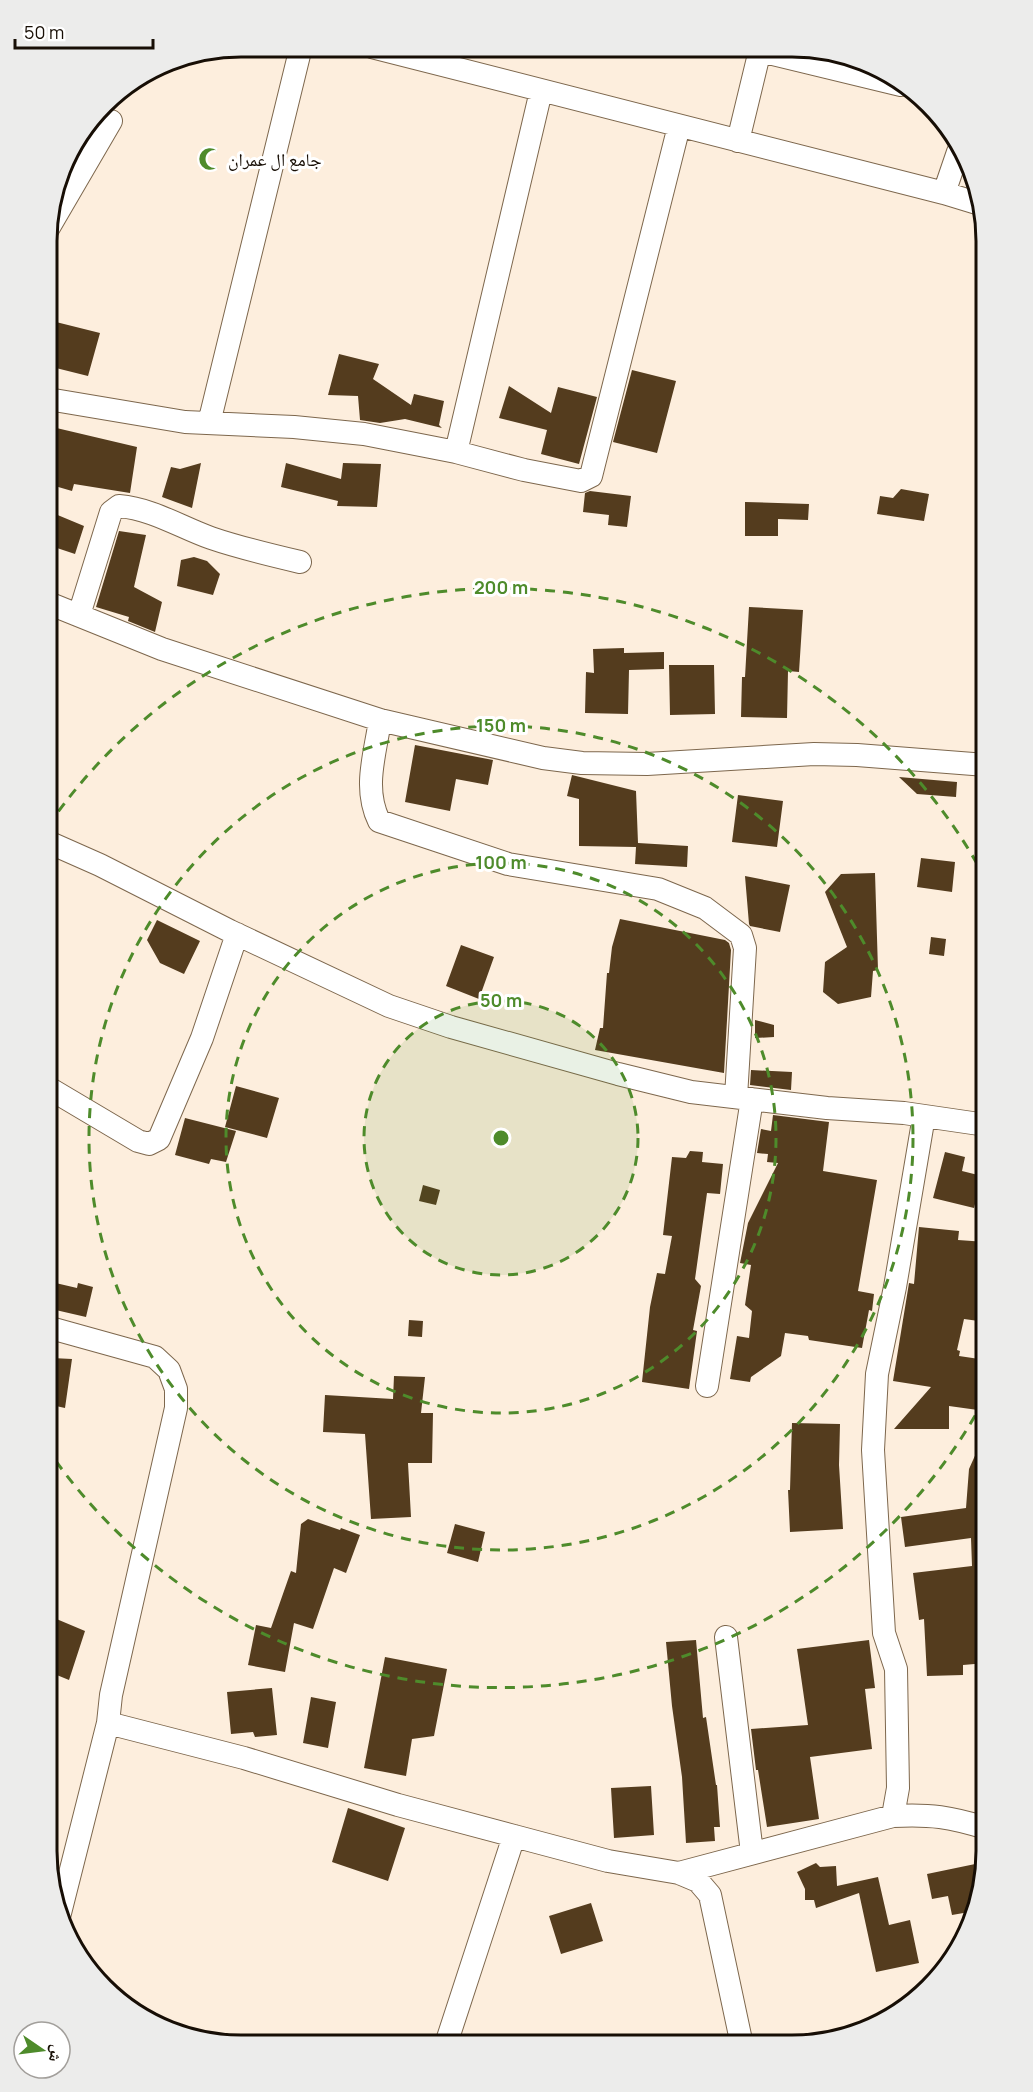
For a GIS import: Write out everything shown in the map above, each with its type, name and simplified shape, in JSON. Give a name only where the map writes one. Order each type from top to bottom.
[{"type":"street","points":[[209,423],[299,57]]},
{"type":"street","points":[[410,57],[971,201]]},
{"type":"street","points":[[738,141],[758,57]]},
{"type":"street","points":[[787,57],[882,81]]},
{"type":"street","points":[[456,452],[541,91]]},
{"type":"street","points":[[61,207],[111,121]]},
{"type":"street","points":[[57,401],[184,422],[294,426],[364,434],[456,452],[581,481],[591,476],[679,126]]},
{"type":"street","points":[[944,193],[956,158]]},
{"type":"street","points":[[79,615],[111,512],[119,506],[132,507],[173,521],[209,537],[300,562]]},
{"type":"street","points":[[57,606],[212,667],[380,720],[543,758],[647,764],[814,754],[857,754],[976,764]]},
{"type":"street","points":[[380,720],[370,789],[372,807],[379,821],[508,864],[658,889],[705,908],[741,935],[745,948],[744,1098],[707,1386]]},
{"type":"street","points":[[57,846],[389,1006],[451,1027],[691,1092],[976,1124]]},
{"type":"street","points":[[57,1093],[138,1142],[149,1144],[159,1139],[202,1038],[237,934]]},
{"type":"street","points":[[893,1816],[898,1788],[896,1669],[884,1633],[873,1450],[877,1374],[895,1287],[924,1116]]},
{"type":"street","points":[[57,1330],[155,1357],[169,1370],[176,1389],[176,1408],[111,1695],[108,1723],[64,1898]]},
{"type":"street","points":[[726,1637],[752,1853]]},
{"type":"street","points":[[108,1723],[244,1758],[398,1805],[608,1861],[679,1873],[698,1881],[710,1895],[740,2035]]},
{"type":"street","points":[[679,1873],[893,1816],[922,1814],[950,1817],[976,1825]]},
{"type":"street","points":[[452,2035],[514,1836]]},
{"type":"building","points":[[57,322],[100,333],[88,376],[57,368]]},
{"type":"building","points":[[339,354],[379,364],[373,379],[411,405],[414,394],[444,401],[439,425],[442,428],[405,419],[380,423],[360,420],[358,396],[328,395]]},
{"type":"building","points":[[632,370],[676,381],[657,453],[613,442]]},
{"type":"building","points":[[509,386],[551,413],[558,387],[597,397],[579,464],[541,454],[547,430],[499,418]]},
{"type":"building","points":[[57,428],[137,447],[130,493],[74,484],[72,491],[57,487]]},
{"type":"building","points":[[201,463],[192,508],[162,497],[171,467],[180,469]]},
{"type":"building","points":[[286,463],[341,479],[343,463],[381,464],[377,507],[337,506],[338,501],[281,487]]},
{"type":"building","points":[[901,489],[929,494],[924,521],[877,514],[880,496],[893,498]]},
{"type":"building","points":[[590,491],[631,496],[627,527],[608,525],[609,515],[583,512],[585,493]]},
{"type":"building","points":[[745,502],[809,504],[808,520],[778,519],[778,536],[745,536]]},
{"type":"building","points":[[57,515],[84,526],[75,554],[57,548]]},
{"type":"building","points":[[119,531],[146,535],[134,587],[162,602],[155,632],[128,621],[129,617],[96,607]]},
{"type":"building","points":[[194,557],[207,561],[220,574],[213,595],[177,586],[181,560]]},
{"type":"building","points":[[749,607],[803,610],[799,672],[788,671],[787,718],[741,717],[742,677],[745,677]]},
{"type":"building","points":[[624,648],[624,653],[664,652],[664,669],[629,670],[628,714],[585,713],[586,672],[594,673],[593,649]]},
{"type":"building","points":[[669,665],[714,665],[715,714],[670,715]]},
{"type":"building","points":[[415,745],[493,760],[488,785],[456,779],[450,811],[405,802]]},
{"type":"building","points":[[572,775],[636,791],[638,843],[688,846],[687,867],[635,864],[636,847],[579,846],[579,799],[567,796]]},
{"type":"building","points":[[899,777],[957,782],[956,797],[917,794]]},
{"type":"building","points":[[738,795],[783,801],[777,847],[732,842]]},
{"type":"building","points":[[921,858],[955,862],[952,892],[917,887]]},
{"type":"building","points":[[875,873],[878,970],[873,971],[871,997],[838,1004],[823,992],[825,962],[847,947],[825,892],[841,874]]},
{"type":"building","points":[[745,876],[790,885],[780,932],[750,926]]},
{"type":"building","points":[[620,919],[725,940],[729,943],[731,950],[724,1073],[595,1050],[600,1028],[603,1028],[607,973],[609,973],[612,947]]},
{"type":"building","points":[[157,920],[200,941],[184,974],[160,963],[147,940]]},
{"type":"building","points":[[931,937],[946,939],[944,956],[929,954]]},
{"type":"building","points":[[461,945],[494,957],[479,999],[446,986]]},
{"type":"building","points":[[755,1020],[774,1025],[774,1037],[755,1038]]},
{"type":"building","points":[[751,1070],[792,1072],[791,1090],[750,1085]]},
{"type":"building","points":[[236,1086],[279,1098],[267,1138],[225,1127]]},
{"type":"building","points":[[773,1115],[829,1122],[823,1171],[877,1180],[858,1291],[874,1294],[862,1348],[809,1340],[808,1336],[785,1333],[781,1356],[751,1377],[750,1382],[730,1379],[737,1336],[749,1338],[752,1311],[745,1305],[751,1265],[740,1263],[748,1223],[778,1163],[767,1162],[768,1154],[757,1153],[761,1129],[771,1131]]},
{"type":"building","points":[[185,1118],[236,1131],[226,1162],[211,1159],[209,1164],[175,1155]]},
{"type":"building","points":[[690,1151],[703,1152],[702,1162],[723,1164],[720,1194],[707,1193],[695,1279],[701,1286],[693,1330],[697,1331],[689,1389],[642,1382],[650,1307],[657,1273],[665,1274],[672,1236],[663,1235],[672,1157],[686,1158]]},
{"type":"building","points":[[945,1152],[965,1157],[962,1171],[976,1174],[974,1208],[933,1198]]},
{"type":"building","points":[[423,1185],[440,1190],[436,1205],[419,1201]]},
{"type":"building","points":[[919,1227],[959,1231],[958,1240],[976,1241],[976,1321],[964,1319],[957,1350],[960,1351],[959,1356],[976,1359],[976,1410],[949,1406],[949,1429],[894,1429],[931,1387],[893,1381],[909,1283],[914,1284]]},
{"type":"building","points":[[57,1283],[77,1288],[78,1283],[93,1287],[86,1317],[57,1310]]},
{"type":"building","points":[[409,1320],[423,1321],[422,1337],[408,1336]]},
{"type":"building","points":[[57,1358],[72,1359],[65,1408],[57,1406]]},
{"type":"building","points":[[394,1376],[425,1377],[421,1413],[433,1413],[432,1463],[408,1463],[411,1517],[371,1519],[365,1434],[323,1432],[325,1395],[393,1399]]},
{"type":"building","points":[[792,1423],[840,1424],[839,1465],[843,1529],[790,1532],[788,1490],[790,1490]]},
{"type":"building","points":[[976,1453],[976,1664],[963,1665],[963,1675],[927,1676],[924,1619],[919,1620],[913,1573],[972,1566],[971,1538],[905,1547],[901,1517],[966,1508],[969,1469]]},
{"type":"building","points":[[308,1519],[360,1535],[346,1573],[334,1568],[313,1629],[294,1623],[285,1672],[248,1665],[256,1625],[271,1628],[291,1571],[296,1573],[301,1524]]},
{"type":"building","points":[[455,1524],[485,1532],[478,1562],[447,1553]]},
{"type":"building","points":[[57,1619],[85,1631],[69,1680],[57,1675]]},
{"type":"building","points":[[696,1640],[703,1718],[706,1717],[717,1785],[720,1827],[714,1827],[715,1841],[686,1843],[682,1777],[666,1642]]},
{"type":"building","points":[[869,1640],[875,1688],[865,1689],[872,1749],[810,1757],[819,1819],[767,1827],[751,1729],[808,1725],[797,1649]]},
{"type":"building","points":[[385,1657],[447,1669],[434,1736],[412,1739],[406,1776],[364,1768]]},
{"type":"building","points":[[272,1688],[277,1735],[255,1737],[253,1732],[231,1734],[227,1692]]},
{"type":"building","points":[[311,1697],[336,1702],[328,1748],[303,1743]]},
{"type":"building","points":[[651,1786],[654,1835],[614,1838],[611,1788]]},
{"type":"building","points":[[348,1808],[405,1828],[388,1881],[332,1862]]},
{"type":"building","points":[[816,1863],[820,1867],[836,1866],[837,1886],[878,1877],[889,1925],[910,1920],[919,1963],[876,1972],[859,1893],[816,1908],[814,1900],[805,1900],[805,1889],[797,1872]]},
{"type":"building","points":[[976,1864],[965,1913],[952,1915],[948,1896],[932,1899],[927,1874]]},
{"type":"building","points":[[591,1903],[603,1941],[561,1954],[549,1916]]},
{"type":"place","name":"جامع ال عمران","points":[[210,159]]}]
